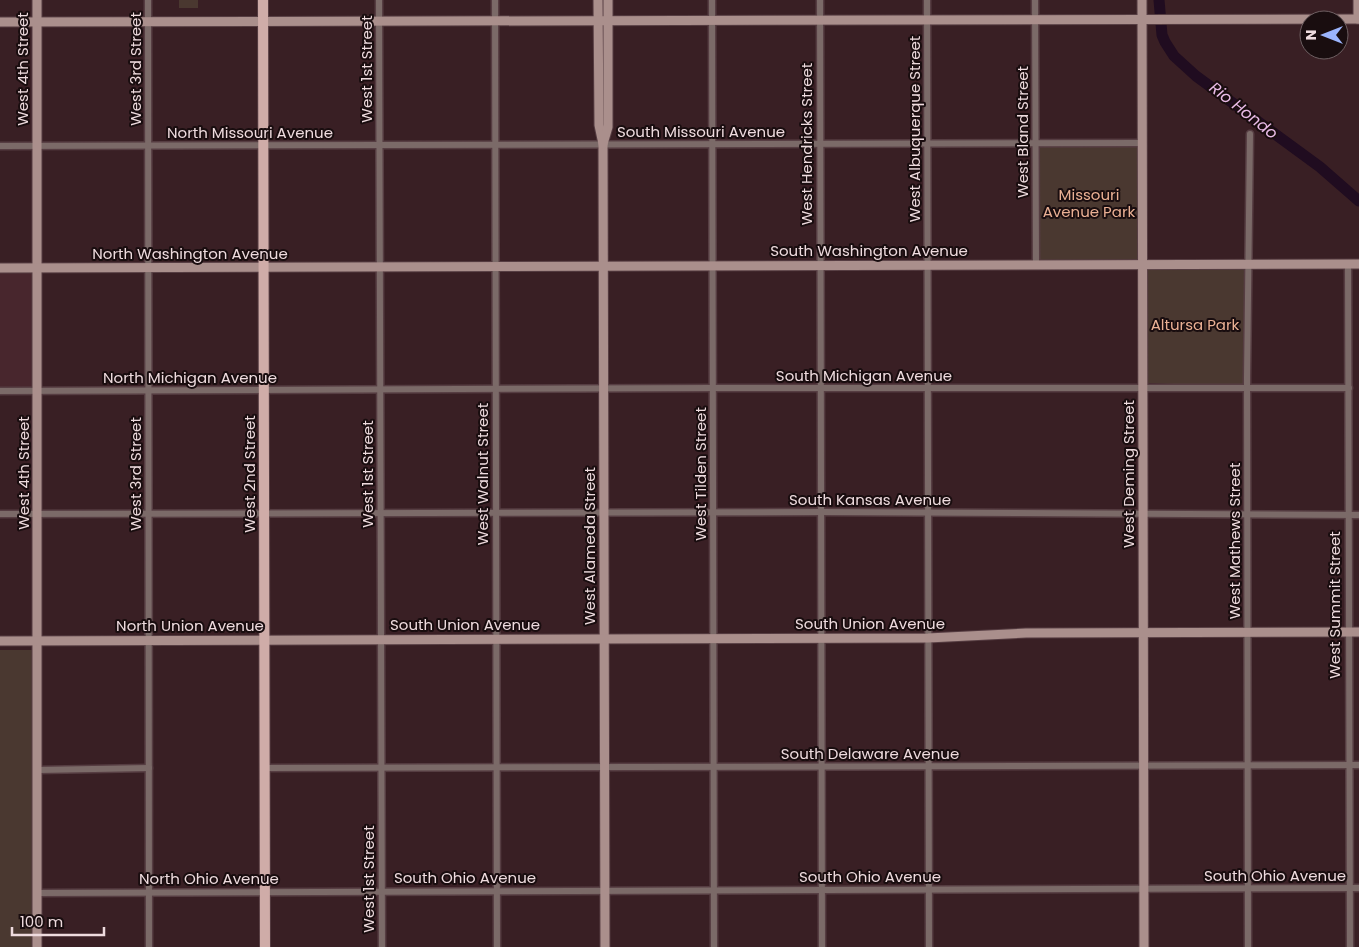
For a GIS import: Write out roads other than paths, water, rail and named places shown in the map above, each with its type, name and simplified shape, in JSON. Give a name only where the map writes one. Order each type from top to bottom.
[{"type":"main road","name":"West 2nd Street","points":[[263,0],[265,947]]},
{"type":"street","name":"West 4th Street","points":[[37,0],[37,947]]},
{"type":"street","name":"West 3rd Street","points":[[148,0],[149,947]]},
{"type":"street","name":"West 1st Street","points":[[379,0],[382,947]]},
{"type":"street","name":"West Walnut Street","points":[[495,0],[497,947]]},
{"type":"street","name":"West Alameda Street","points":[[598,0],[599,125],[603,144],[604,947]]},
{"type":"street","name":"West Alameda Street","points":[[603,144],[608,127],[608,0]]},
{"type":"street","name":"West Tilden Street","points":[[712,0],[714,947]]},
{"type":"street","name":"West Hendricks Street","points":[[820,0],[822,947]]},
{"type":"street","name":"West Albuquerque Street","points":[[927,0],[929,947]]},
{"type":"street","name":"West Bland Street","points":[[1035,0],[1036,264]]},
{"type":"street","name":"West Deming Street","points":[[1142,0],[1144,947]]},
{"type":"street","points":[[0,22],[1035,18],[1358,19],[1358,0]]},
{"type":"street","name":"West Mathews Street","points":[[1248,947],[1247,387],[1250,134]]},
{"type":"street","name":"South Missouri Avenue","points":[[380,145],[1142,143]]},
{"type":"street","name":"North Missouri Avenue","points":[[0,146],[380,145]]},
{"type":"street","name":"West Summit Street","points":[[1348,264],[1350,947]]},
{"type":"street","name":"South Washington Avenue","points":[[380,266],[1359,264]]},
{"type":"street","name":"North Washington Avenue","points":[[0,268],[380,266]]},
{"type":"street","name":"South Michigan Avenue","points":[[380,390],[1349,388]]},
{"type":"street","name":"North Michigan Avenue","points":[[0,391],[380,390]]},
{"type":"street","name":"South Kansas Avenue","points":[[0,514],[928,512],[1359,514]]},
{"type":"street","name":"South Union Avenue","points":[[381,639],[928,638],[1026,633],[1359,632]]},
{"type":"street","name":"North Union Avenue","points":[[0,641],[381,639]]},
{"type":"street","name":"South Delaware Avenue","points":[[265,768],[1359,765]]},
{"type":"street","points":[[38,770],[149,768]]},
{"type":"street","name":"South Ohio Avenue","points":[[381,891],[1359,888]]},
{"type":"street","name":"North Ohio Avenue","points":[[37,893],[381,891]]},
{"type":"waterway","name":"Rio Hondo","points":[[1159,0],[1162,35],[1174,56],[1196,76],[1320,167],[1359,201]]},
{"type":"park label","name":"Missouri Avenue Park","points":[[1089,204]]},
{"type":"park label","name":"Altursa Park","points":[[1195,325]]}]
